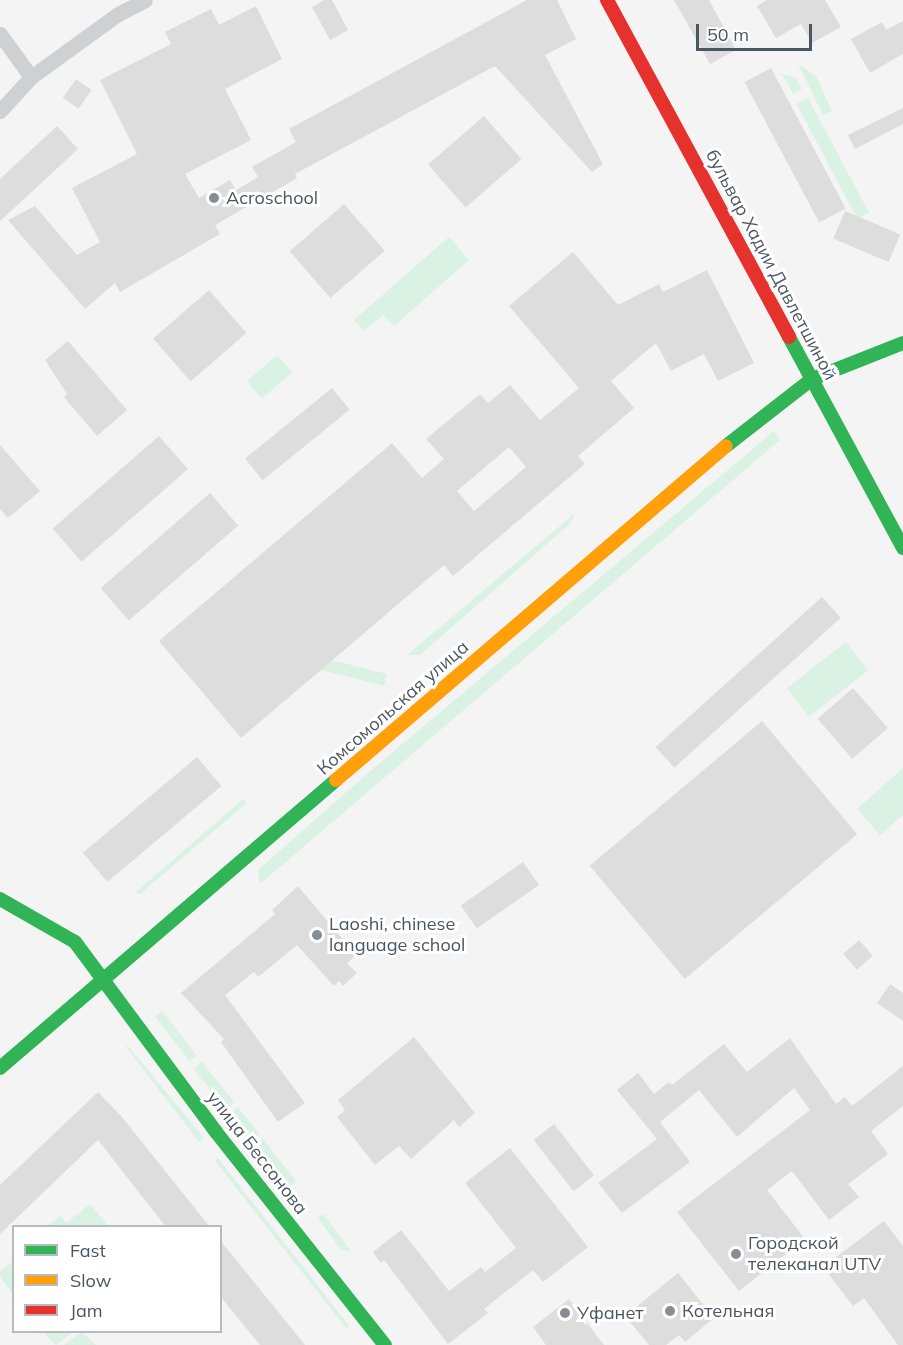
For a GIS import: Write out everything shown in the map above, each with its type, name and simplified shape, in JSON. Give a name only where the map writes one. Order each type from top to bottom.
[{"type":"street","points":[[0,111],[31,77],[118,14],[145,0]]},
{"type":"street","name":"бульвар Хадии Давлетшиной","points":[[607,0],[903,548]]},
{"type":"street","points":[[0,34],[31,77]]},
{"type":"street","name":"Комсомольская улица","points":[[0,1068],[760,416],[812,379],[903,343]]},
{"type":"street","name":"улица Бессонова","points":[[0,899],[65,933],[385,1345]]},
{"type":"green space","points":[[798,64],[816,76],[832,111],[823,115]]},
{"type":"green space","points":[[782,74],[795,77],[802,89],[793,94]]},
{"type":"green space","points":[[808,98],[869,213],[858,219],[797,104]]},
{"type":"green space","points":[[449,237],[469,260],[394,326],[383,315],[364,331],[354,320]]},
{"type":"green space","points":[[277,355],[292,372],[262,399],[247,381]]},
{"type":"green space","points":[[774,431],[780,440],[260,884],[258,870],[368,773]]},
{"type":"green space","points":[[575,513],[571,523],[420,655],[407,655]]},
{"type":"green space","points":[[229,635],[387,674],[384,686],[226,646]]},
{"type":"green space","points":[[846,642],[868,670],[809,717],[787,688]]},
{"type":"green space","points":[[903,768],[903,815],[880,835],[857,809]]},
{"type":"green space","points":[[243,799],[247,803],[140,894],[135,893]]},
{"type":"green space","points":[[162,1011],[196,1055],[189,1061],[155,1017]]},
{"type":"green space","points":[[128,1046],[204,1138],[199,1142],[126,1047]]},
{"type":"green space","points":[[202,1062],[234,1102],[226,1109],[193,1069]]},
{"type":"green space","points":[[238,1107],[259,1134],[251,1140],[230,1113]]},
{"type":"green space","points":[[263,1139],[296,1182],[288,1188],[255,1145]]},
{"type":"green space","points":[[218,1158],[349,1326],[346,1328],[215,1160]]},
{"type":"green space","points":[[90,1204],[107,1225],[49,1225],[60,1216],[66,1223]]},
{"type":"green space","points":[[323,1214],[351,1251],[341,1250],[318,1218]]},
{"type":"green space","points":[[12,1262],[12,1293],[0,1277],[0,1272]]},
{"type":"green space","points":[[44,1333],[72,1333],[56,1345]]},
{"type":"green space","points":[[83,1333],[96,1345],[64,1345]]},
{"type":"building","points":[[324,0],[332,0],[348,30],[330,40],[312,7]]},
{"type":"building","points":[[527,0],[557,0],[576,39],[545,55],[603,164],[592,172],[495,66],[295,174],[297,178],[215,225],[220,234],[120,292],[115,283],[85,309],[8,220],[35,206],[77,255],[100,242],[72,188],[137,154],[100,80],[171,44],[165,32],[211,9],[219,25],[256,6],[282,59],[225,89],[251,140],[185,174],[199,198],[230,180],[236,190],[258,177],[252,167],[296,142],[289,129]]},
{"type":"building","points":[[674,0],[709,0],[736,50],[710,64]]},
{"type":"building","points":[[767,0],[825,0],[841,27],[812,43],[801,24],[776,38],[757,6]]},
{"type":"building","points":[[903,21],[903,54],[870,73],[851,39],[882,22],[886,30]]},
{"type":"building","points":[[771,68],[846,208],[819,222],[745,82]]},
{"type":"building","points":[[76,79],[92,90],[78,109],[63,98]]},
{"type":"building","points":[[903,108],[903,124],[855,149],[848,135]]},
{"type":"building","points":[[484,116],[521,159],[466,208],[428,165]]},
{"type":"building","points":[[57,126],[78,149],[0,221],[0,179]]},
{"type":"building","points":[[344,204],[385,251],[330,298],[290,251]]},
{"type":"building","points":[[845,211],[900,234],[889,262],[833,239]]},
{"type":"building","points":[[573,252],[618,305],[659,284],[663,292],[707,270],[754,363],[718,381],[704,354],[671,371],[656,343],[611,381],[634,408],[578,456],[585,464],[453,576],[444,565],[241,738],[159,641],[392,443],[422,478],[444,459],[426,439],[480,394],[488,403],[510,385],[540,420],[579,388],[509,306]],"holes":[[[509,447],[526,467],[474,511],[457,491]]]},
{"type":"building","points":[[209,290],[246,333],[191,382],[153,339]]},
{"type":"building","points":[[68,341],[127,410],[97,436],[64,397],[67,394],[45,360]]},
{"type":"building","points":[[332,388],[350,410],[263,480],[245,458]]},
{"type":"building","points":[[159,436],[188,469],[81,562],[53,529]]},
{"type":"building","points":[[0,445],[40,491],[8,518],[0,509]]},
{"type":"building","points":[[210,493],[238,525],[129,621],[101,588]]},
{"type":"building","points":[[822,597],[841,618],[674,768],[656,747]]},
{"type":"building","points":[[853,688],[888,728],[852,759],[818,719]]},
{"type":"building","points":[[762,721],[857,834],[685,979],[590,866]]},
{"type":"building","points":[[197,757],[221,786],[107,882],[83,853]]},
{"type":"building","points":[[523,862],[539,885],[477,929],[461,906]]},
{"type":"building","points":[[298,886],[356,955],[347,963],[357,973],[343,986],[339,981],[334,986],[297,945],[258,977],[254,972],[225,995],[305,1103],[278,1122],[221,1042],[224,1039],[181,993],[275,914],[272,910]]},
{"type":"building","points":[[859,940],[873,956],[857,970],[843,954]]},
{"type":"building","points":[[890,984],[903,993],[903,1021],[877,1003]]},
{"type":"building","points":[[414,1037],[475,1113],[459,1127],[454,1120],[411,1159],[399,1146],[375,1165],[337,1117],[345,1110],[338,1100]]},
{"type":"building","points":[[790,1038],[836,1104],[845,1097],[852,1106],[903,1066],[903,1106],[871,1131],[888,1154],[848,1184],[859,1197],[829,1220],[792,1171],[767,1190],[805,1239],[739,1291],[677,1212],[810,1110],[794,1088],[737,1137],[699,1090],[660,1122],[690,1162],[622,1213],[598,1183],[657,1139],[617,1090],[638,1073],[654,1094],[669,1082],[672,1085],[724,1044],[747,1072]]},
{"type":"building","points":[[98,1092],[122,1117],[208,1225],[164,1225],[98,1140],[0,1234],[0,1185]]},
{"type":"building","points":[[554,1124],[594,1175],[574,1191],[534,1140]]},
{"type":"building","points":[[510,1148],[588,1247],[543,1282],[533,1270],[484,1309],[488,1313],[448,1344],[384,1260],[381,1263],[373,1252],[401,1230],[449,1291],[481,1267],[485,1272],[516,1248],[465,1183]]},
{"type":"building","points":[[884,1221],[903,1246],[903,1345],[898,1345],[864,1298],[853,1306],[823,1267]]},
{"type":"building","points":[[222,1242],[305,1345],[260,1345],[222,1298]]},
{"type":"building","name":"Котельная","points":[[678,1273],[714,1318],[685,1342],[679,1335],[666,1345],[649,1345],[625,1316]]},
{"type":"building","name":"Уфанет","points":[[569,1299],[604,1345],[546,1345],[533,1327]]},
{"type":"traffic: fast","points":[[789,337],[903,548]]},
{"type":"traffic: fast","points":[[726,446],[812,379],[903,343]]},
{"type":"traffic: fast","points":[[0,1068],[336,780]]},
{"type":"traffic: fast","points":[[0,899],[75,942],[216,1132],[385,1345]]},
{"type":"traffic: slow","points":[[336,780],[726,446]]},
{"type":"traffic: jam","points":[[607,0],[789,337]]},
{"type":"place","name":"Acroschool","points":[[214,198]]},
{"type":"place","name":"Laoshi, chinese language school","points":[[317,935]]},
{"type":"place","name":"Городской телеканал UTV","points":[[736,1254]]},
{"type":"place","name":"Котельная","points":[[670,1311]]},
{"type":"place","name":"Уфанет","points":[[565,1313]]}]
